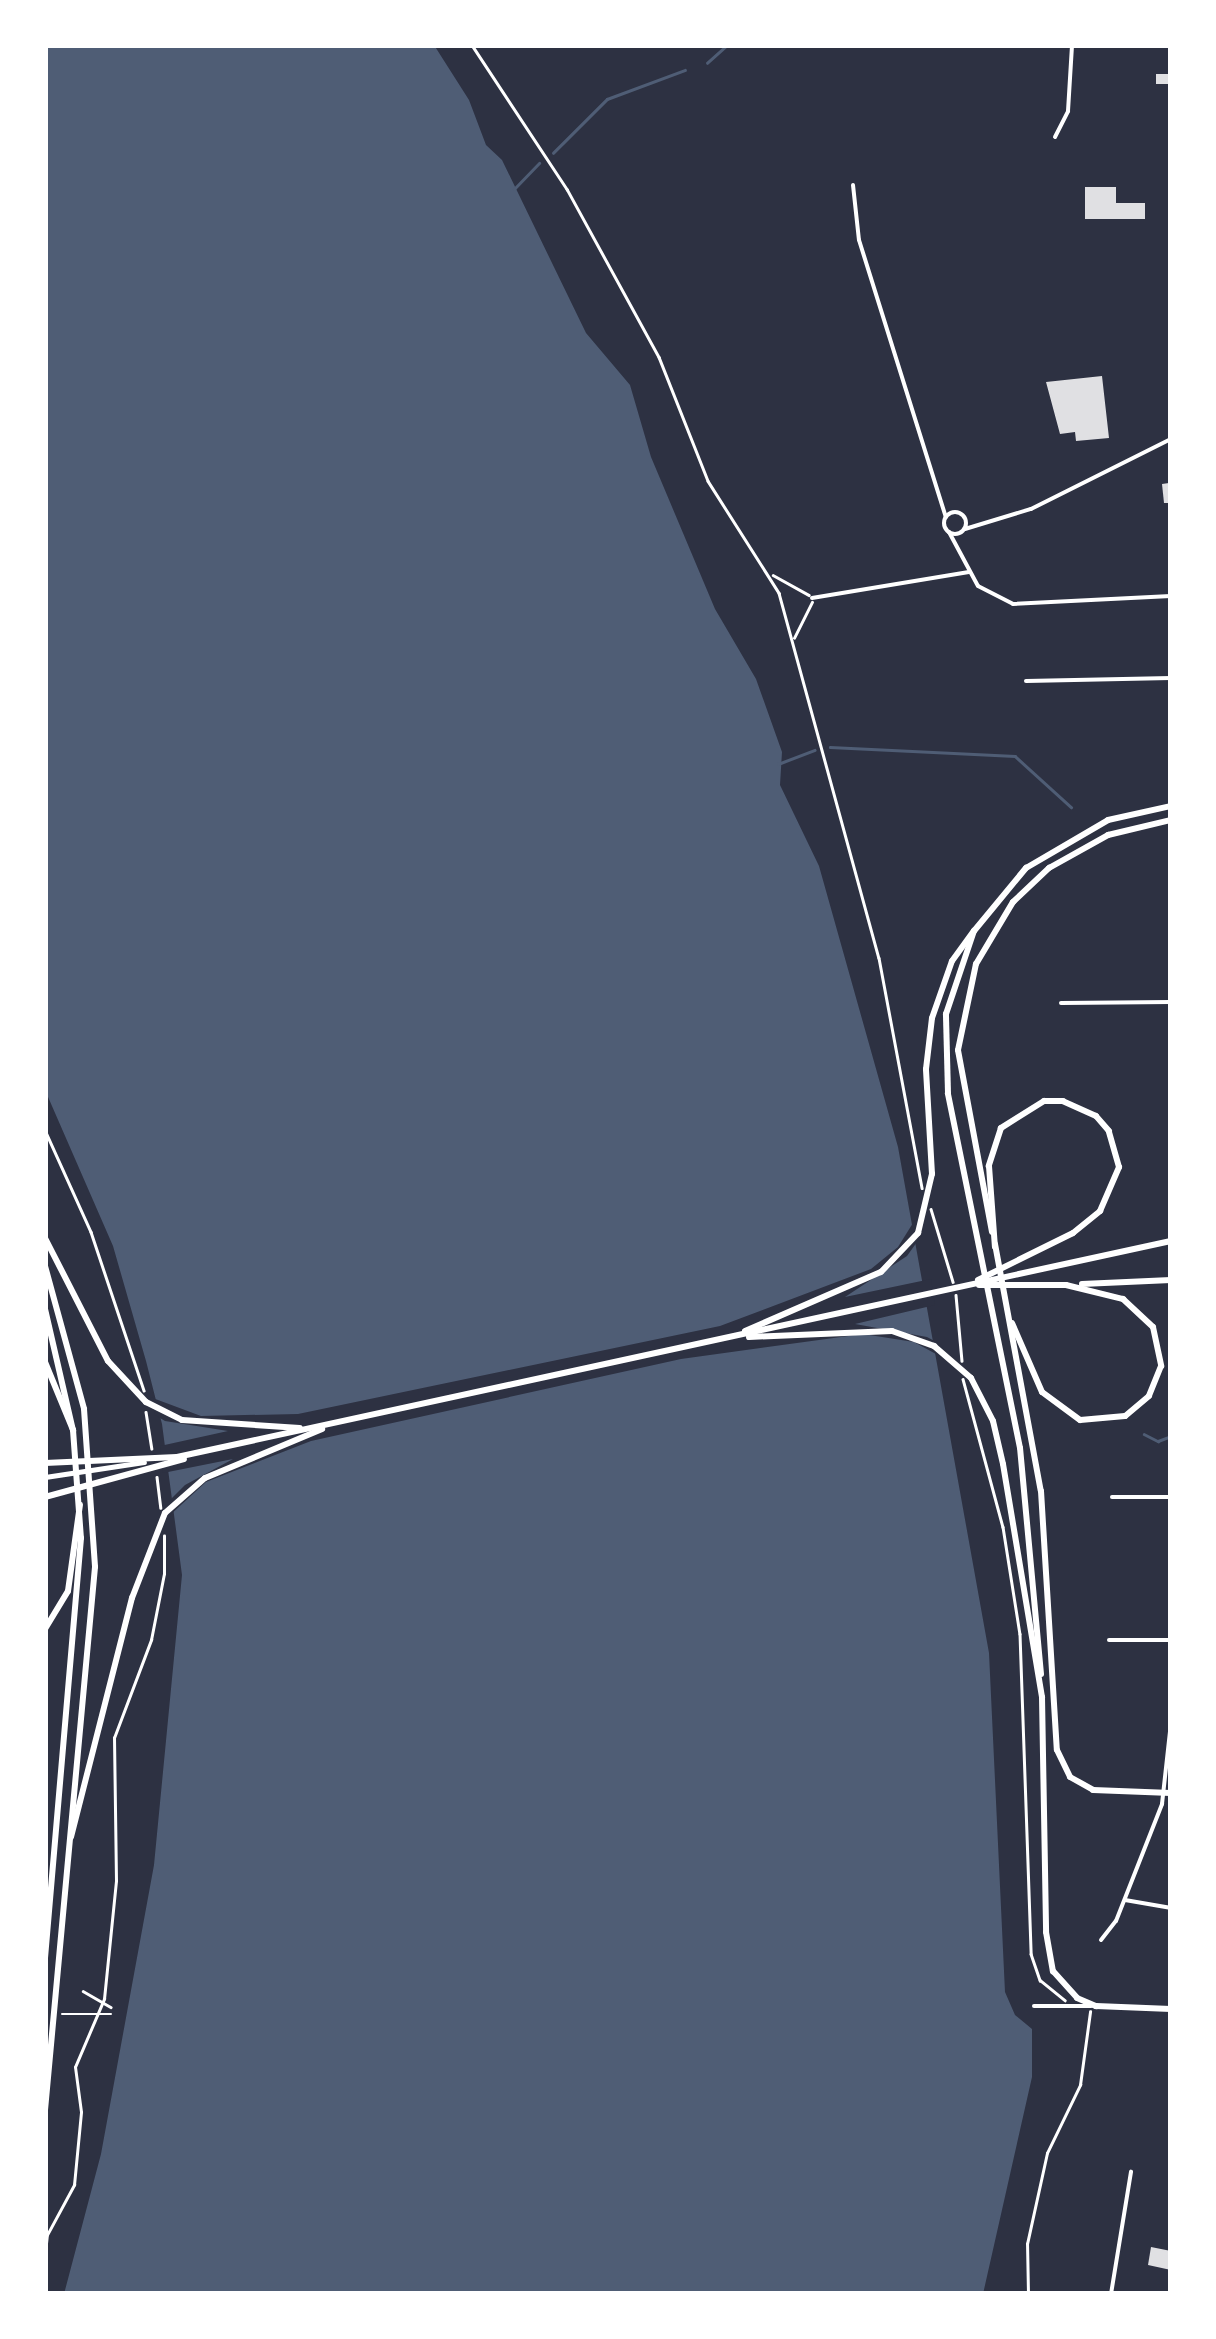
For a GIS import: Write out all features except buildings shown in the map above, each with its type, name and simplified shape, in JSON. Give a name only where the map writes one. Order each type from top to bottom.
[{"type":"main road","points":[[723,1339],[861,1284],[898,1260],[926,1216],[932,1174],[930,1034],[952,961],[1012,882],[1061,842],[1108,820],[1171,806]]},
{"type":"main road","points":[[1167,1794],[1092,1790],[1062,1766],[1046,1536],[1012,1323],[960,1074],[961,1016],[976,964],[1013,902],[1049,868],[1108,835],[1171,820]]},
{"type":"main road","points":[[974,931],[946,1014],[945,1067],[1020,1448],[1042,1698],[1047,1953],[1064,1986],[1092,2008],[1171,2010]]},
{"type":"main road","points":[[968,1285],[1088,1223],[1115,1184],[1118,1167],[1108,1132],[1096,1116],[1063,1101],[1026,1106],[993,1144],[996,1246]]},
{"type":"main road","points":[[45,1238],[120,1377],[163,1413],[202,1423],[306,1429]]},
{"type":"main road","points":[[45,1477],[209,1450],[1171,1241]]},
{"type":"main road","points":[[45,1266],[76,1370],[93,1478],[95,1567],[45,2110]]},
{"type":"main road","points":[[968,1285],[1171,1280]]},
{"type":"main road","points":[[1012,1323],[1053,1405],[1095,1422],[1126,1416],[1148,1396],[1162,1366],[1153,1327],[1122,1298],[1066,1285]]},
{"type":"main road","points":[[45,1309],[73,1430],[80,1505],[78,1618],[45,1959]]},
{"type":"main road","points":[[723,1339],[892,1331],[954,1360],[982,1397],[1012,1505],[1042,1698]]},
{"type":"main road","points":[[45,1362],[73,1430]]},
{"type":"main road","points":[[71,1837],[132,1598],[156,1529],[178,1498],[205,1478],[330,1424]]},
{"type":"main road","points":[[45,1497],[209,1450]]},
{"type":"main road","points":[[45,1463],[144,1462]]},
{"type":"main road","points":[[45,1629],[68,1591],[80,1505]]},
{"type":"street","points":[[1055,137],[1068,112],[1072,45]]},
{"type":"street","points":[[853,186],[858,240],[946,501],[949,532],[978,586],[1013,604],[1171,596]]},
{"type":"street","points":[[958,543],[964,531],[979,520],[1031,509],[1171,439]]},
{"type":"street","points":[[946,501],[961,514],[979,520]]},
{"type":"street","points":[[946,516],[961,514]]},
{"type":"street","points":[[961,514],[964,531]]},
{"type":"street","points":[[949,532],[964,531]]},
{"type":"street","points":[[812,598],[969,572]]},
{"type":"street","points":[[1026,681],[1171,678]]},
{"type":"street","points":[[1061,1002],[1171,1002]]},
{"type":"street","points":[[1112,1496],[1171,1497]]},
{"type":"street","points":[[1109,1640],[1171,1640]]},
{"type":"street","points":[[1100,1940],[1125,1900],[1167,1794],[1170,1723]]},
{"type":"street","points":[[1125,1900],[1171,1908]]},
{"type":"street","points":[[1034,2006],[1092,2008]]},
{"type":"street","points":[[1111,2294],[1131,2172]]},
{"type":"path","points":[[472,45],[567,189],[659,356],[708,481],[771,574],[793,639],[882,973],[916,1168],[962,1321],[967,1406],[1003,1527],[1020,1634],[1030,1954],[1040,1980],[1074,2005],[1092,2008],[1080,2085],[1047,2152],[1027,2244],[1028,2294]]},
{"type":"path","points":[[771,574],[812,598],[808,619],[793,639]]},
{"type":"path","points":[[45,1130],[91,1232],[137,1366],[154,1461]]},
{"type":"path","points":[[156,1474],[161,1510]]},
{"type":"path","points":[[45,2253],[47,2235],[74,2186],[81,2112],[75,2067],[104,1999],[116,1881],[114,1738],[154,1625],[164,1574],[163,1526]]},
{"type":"path","points":[[83,1991],[111,2008]]},
{"type":"path","points":[[47,2014],[111,2014]]},
{"type":"water","points":[[45,45],[434,45],[469,100],[486,145],[502,160],[586,333],[630,385],[651,457],[715,609],[756,679],[782,752],[780,785],[819,866],[898,1147],[989,1653],[1005,1992],[1015,2015],[1032,2029],[1032,2077],[983,2294],[64,2294],[101,2154],[154,1865],[182,1575],[162,1424],[146,1361],[113,1246],[45,1090]]},
{"type":"pier","points":[[918,1215],[922,1235],[907,1256],[845,1297],[931,1279],[935,1305],[855,1324],[927,1337],[942,1345],[945,1359],[914,1342],[863,1334],[681,1359],[311,1441],[206,1482],[169,1516],[167,1503],[185,1485],[233,1459],[163,1473],[160,1446],[228,1431],[165,1421],[155,1415],[150,1397],[201,1416],[298,1414],[720,1326],[871,1269],[898,1247]]},
{"type":"waterway","points":[[707,63],[727,45]]},
{"type":"waterway","points":[[553,153],[607,99],[685,70]]},
{"type":"waterway","points":[[514,189],[539,163]]},
{"type":"waterway","points":[[830,747],[1015,756],[1071,807]]},
{"type":"waterway","points":[[778,764],[814,750]]},
{"type":"waterway","points":[[1144,1434],[1158,1441],[1171,1436]]}]
